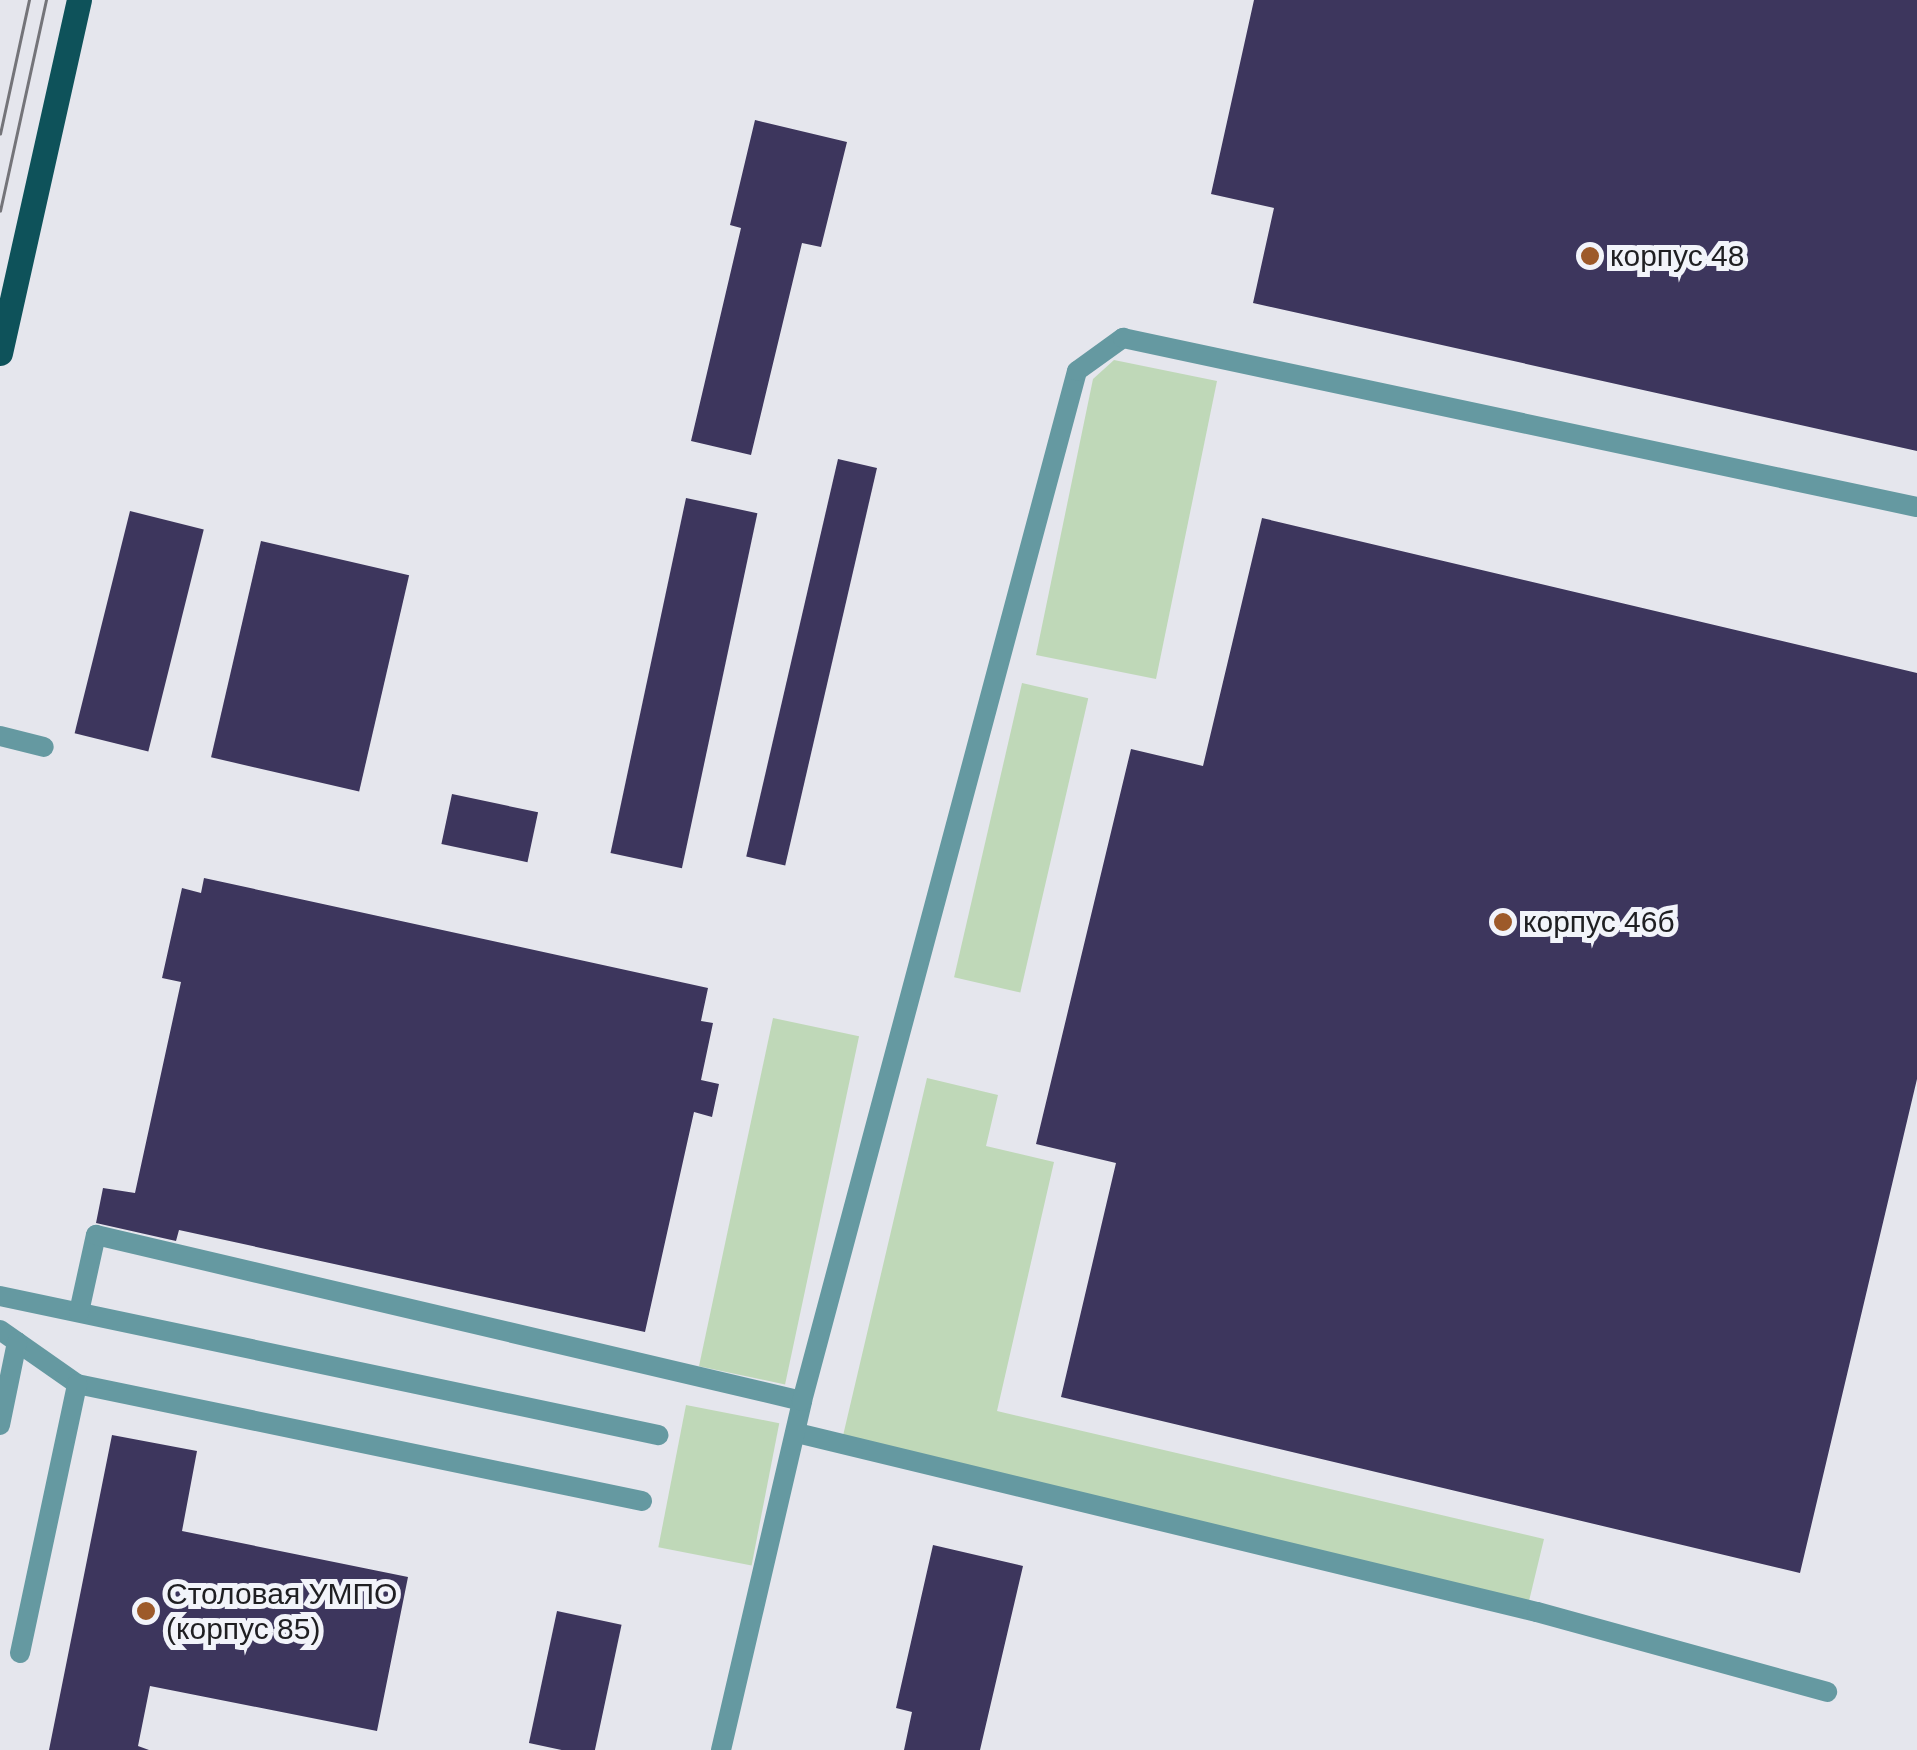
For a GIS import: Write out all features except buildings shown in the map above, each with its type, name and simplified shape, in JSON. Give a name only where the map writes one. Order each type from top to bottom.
[{"type":"main road","points":[[0,353],[78,0]]},
{"type":"lane","points":[[721,1750],[802,1401],[1077,371],[1123,338],[1917,506]]},
{"type":"lane","points":[[0,736],[44,747]]},
{"type":"lane","points":[[79,1312],[96,1235],[802,1401]]},
{"type":"lane","points":[[0,1296],[658,1435]]},
{"type":"lane","points":[[0,1425],[8,1336],[77,1384],[642,1500]]},
{"type":"lane","points":[[20,1654],[77,1384]]},
{"type":"lane","points":[[796,1434],[1536,1612],[1827,1692]]},
{"type":"green space","points":[[1114,360],[1217,381],[1156,679],[1036,655],[1093,379]]},
{"type":"green space","points":[[1022,683],[1088,698],[1020,993],[954,977]]},
{"type":"green space","points":[[773,1018],[859,1036],[785,1385],[699,1366]]},
{"type":"green space","points":[[927,1078],[998,1095],[986,1146],[1054,1162],[997,1411],[1544,1539],[1529,1601],[842,1440]]},
{"type":"green space","points":[[686,1405],[779,1423],[752,1565],[658,1547]]},
{"type":"tram line","points":[[0,134],[29,0]]},
{"type":"tram line","points":[[0,211],[46,0]]},
{"type":"place","name":"корпус 48","points":[[1590,256]]},
{"type":"place","name":"корпус 46б","points":[[1503,922]]},
{"type":"place","name":"Столовая УМПО (корпус 85)","points":[[146,1611]]}]
